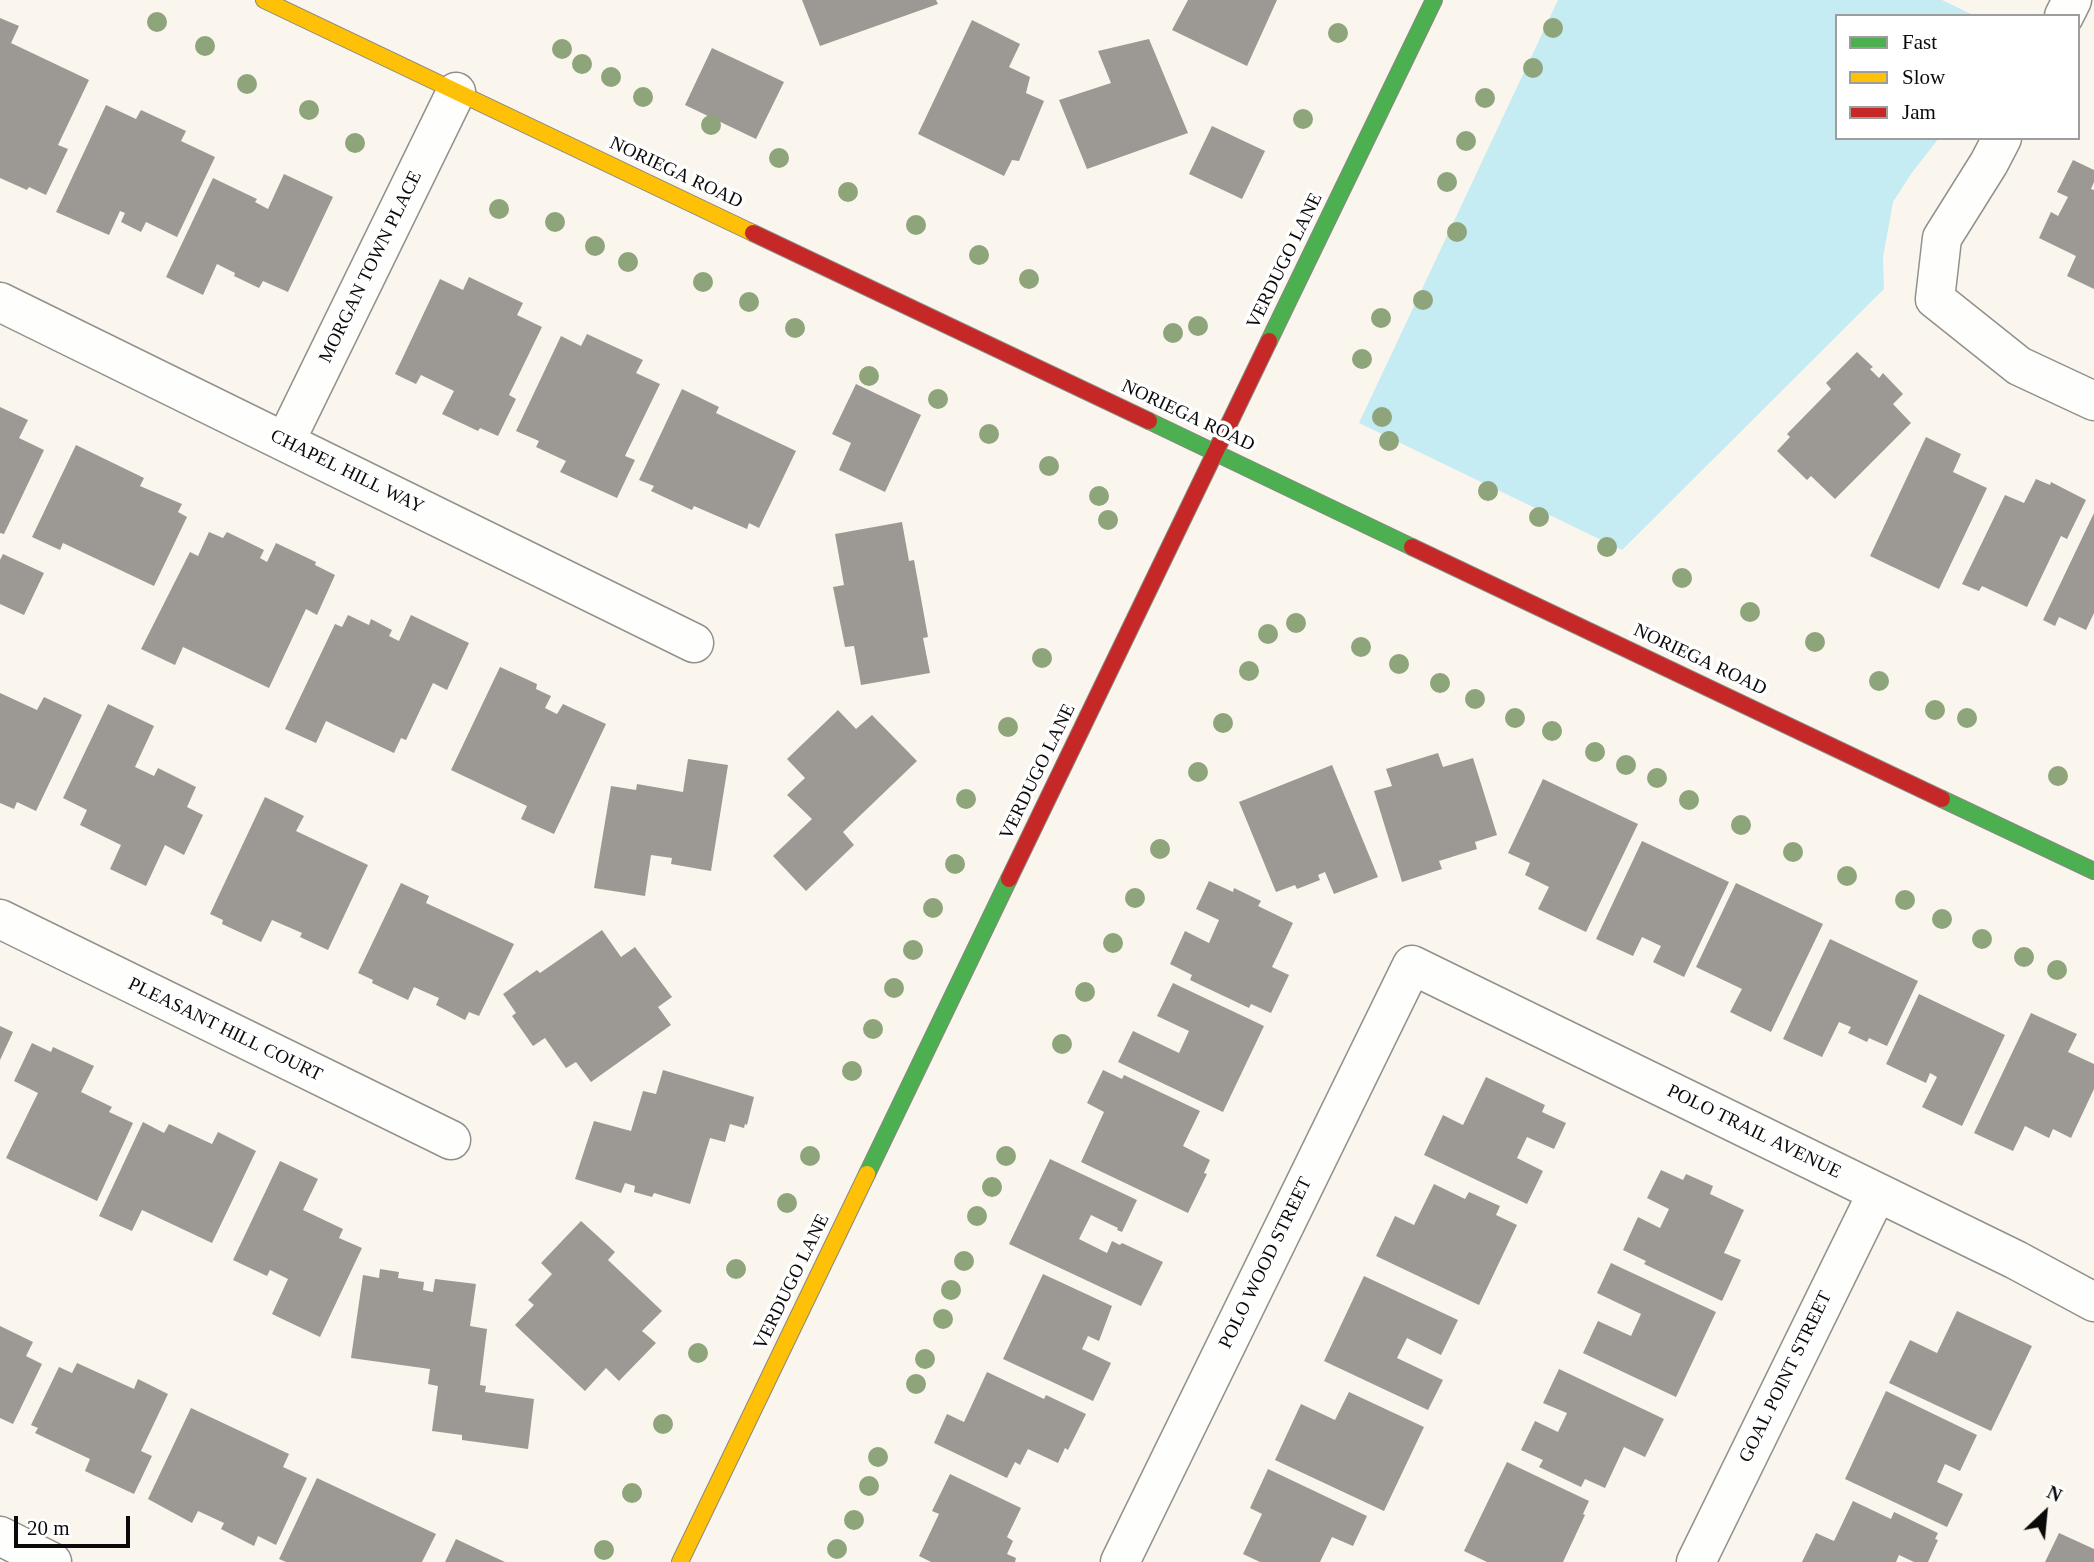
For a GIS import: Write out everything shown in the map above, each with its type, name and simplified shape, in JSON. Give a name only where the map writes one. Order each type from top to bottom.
[{"type":"street","name":"NORIEGA ROAD","points":[[264,0],[2094,871]]},
{"type":"street","name":"VERDUGO LANE","points":[[680,1562],[1434,0]]},
{"type":"street","name":"MORGAN TOWN PLACE","points":[[285,442],[456,92]]},
{"type":"street","points":[[2001,140],[1942,238],[1935,299],[2020,366],[2094,401]]},
{"type":"street","name":"CHAPEL HILL WAY","points":[[0,302],[694,643]]},
{"type":"street","name":"PLEASANT HILL COURT","points":[[0,919],[451,1140]]},
{"type":"street","name":"POLO TRAIL AVENUE","points":[[1412,965],[2016,1260],[2094,1302]]},
{"type":"street","name":"POLO WOOD STREET","points":[[1119,1562],[1412,965]]},
{"type":"street","name":"GOAL POINT STREET","points":[[1696,1562],[1877,1192]]},
{"type":"street","points":[[0,1536],[52,1562]]},
{"type":"water","points":[[1558,0],[1942,0],[1971,14],[1835,14],[1835,140],[1937,140],[1893,202],[1883,257],[1884,289],[1622,550],[1359,423]]},
{"type":"building","points":[[802,0],[936,0],[938,4],[820,46]]},
{"type":"building","points":[[1188,0],[1277,0],[1247,66],[1172,30]]},
{"type":"building","points":[[0,18],[19,26],[11,43],[89,80],[58,145],[68,149],[46,195],[0,178]]},
{"type":"building","points":[[972,20],[1020,44],[1009,67],[1030,77],[1026,93],[1044,101],[1019,161],[1012,160],[1004,176],[918,134]]},
{"type":"building","points":[[1149,39],[1188,133],[1087,169],[1059,100],[1111,83],[1098,51]]},
{"type":"building","points":[[712,48],[784,82],[756,139],[685,105]]},
{"type":"building","points":[[106,105],[136,119],[141,110],[186,131],[181,141],[215,157],[177,237],[146,222],[141,232],[121,222],[125,213],[120,211],[109,235],[56,212]]},
{"type":"building","points":[[1212,126],[1265,151],[1242,199],[1189,174]]},
{"type":"building","points":[[2073,160],[2094,170],[2091,189],[2094,190],[2094,289],[2067,276],[2076,256],[2039,238],[2051,212],[2058,216],[2068,197],[2057,192]]},
{"type":"building","points":[[284,174],[333,197],[288,292],[263,281],[259,288],[217,264],[203,295],[166,277],[213,178],[257,199],[255,202],[268,209]]},
{"type":"building","points":[[469,277],[523,303],[517,315],[542,327],[509,395],[516,399],[498,436],[480,428],[478,431],[442,414],[454,391],[421,375],[416,384],[395,374],[440,279],[463,290]]},
{"type":"building","points":[[587,334],[643,360],[636,373],[660,384],[625,456],[635,460],[617,498],[560,472],[566,461],[536,447],[539,441],[516,431],[561,336],[581,346]]},
{"type":"building","points":[[1857,352],[1873,367],[1870,369],[1879,378],[1883,373],[1903,394],[1893,404],[1911,423],[1835,499],[1811,476],[1807,480],[1777,451],[1790,437],[1787,434],[1831,389],[1826,383]]},
{"type":"building","points":[[856,384],[921,415],[885,492],[839,470],[851,443],[832,434]]},
{"type":"building","points":[[682,389],[719,407],[716,413],[796,451],[759,528],[749,523],[747,529],[694,506],[692,510],[651,491],[654,486],[639,480]]},
{"type":"building","points":[[0,407],[28,420],[19,438],[44,450],[4,534],[0,533]]},
{"type":"building","points":[[1926,437],[1961,454],[1953,472],[1987,488],[1939,589],[1870,556]]},
{"type":"building","points":[[76,445],[144,478],[140,486],[182,504],[178,512],[187,517],[154,586],[63,543],[60,550],[32,537]]},
{"type":"building","points":[[2036,479],[2050,485],[2051,482],[2086,500],[2067,539],[2061,536],[2027,607],[1982,586],[1979,591],[1962,584],[2005,495],[2024,503]]},
{"type":"building","points":[[2094,513],[2094,613],[2086,630],[2059,617],[2055,626],[2043,620]]},
{"type":"building","points":[[902,522],[909,561],[914,560],[928,637],[923,638],[930,673],[861,685],[854,646],[845,647],[833,587],[844,585],[835,534]]},
{"type":"building","points":[[209,532],[223,538],[227,532],[264,550],[260,558],[267,562],[276,543],[316,562],[315,565],[335,575],[317,615],[306,609],[269,688],[183,647],[175,665],[141,649],[190,552],[198,556]]},
{"type":"building","points":[[3,554],[44,573],[24,615],[0,604],[0,560]]},
{"type":"building","points":[[348,615],[369,625],[371,619],[392,630],[389,636],[399,641],[411,615],[469,643],[447,690],[433,683],[406,740],[401,738],[394,753],[326,721],[316,743],[285,729],[335,624],[342,627]]},
{"type":"building","points":[[500,667],[537,684],[536,689],[551,696],[545,708],[557,714],[563,704],[606,724],[554,834],[521,819],[527,806],[451,770]]},
{"type":"building","points":[[0,693],[37,710],[44,697],[82,715],[36,811],[17,802],[14,809],[0,803]]},
{"type":"building","points":[[108,704],[154,726],[135,767],[154,776],[158,768],[196,787],[187,807],[203,815],[184,855],[165,845],[146,886],[110,869],[121,845],[80,825],[87,810],[63,798]]},
{"type":"building","points":[[838,710],[856,729],[872,715],[917,761],[843,832],[854,845],[806,891],[773,856],[812,819],[787,795],[805,778],[787,759]]},
{"type":"building","points":[[1438,753],[1443,767],[1473,758],[1497,835],[1475,842],[1477,849],[1439,861],[1442,869],[1402,882],[1374,791],[1392,786],[1386,769]]},
{"type":"building","points":[[688,759],[728,765],[711,871],[671,864],[672,858],[651,855],[645,896],[594,888],[611,786],[636,790],[637,784],[683,792]]},
{"type":"building","points":[[1332,765],[1378,877],[1334,894],[1325,872],[1318,875],[1320,880],[1297,889],[1295,885],[1276,892],[1239,802]]},
{"type":"building","points":[[1543,779],[1638,824],[1586,932],[1538,909],[1549,887],[1525,875],[1530,863],[1508,853]]},
{"type":"building","points":[[265,797],[304,816],[296,831],[368,865],[328,950],[300,937],[302,933],[272,920],[261,942],[222,924],[223,920],[210,914]]},
{"type":"building","points":[[1642,841],[1729,882],[1684,977],[1653,962],[1661,946],[1642,937],[1633,956],[1596,939]]},
{"type":"building","points":[[1209,881],[1233,892],[1234,888],[1261,901],[1258,906],[1293,923],[1272,967],[1289,975],[1271,1013],[1251,1004],[1249,1008],[1190,980],[1192,975],[1170,964],[1185,931],[1209,943],[1219,920],[1196,909]]},
{"type":"building","points":[[401,883],[429,896],[426,903],[514,944],[479,1016],[469,1012],[465,1020],[436,1005],[439,998],[414,987],[408,1000],[372,983],[373,980],[358,973]]},
{"type":"building","points":[[1736,883],[1823,924],[1771,1032],[1730,1012],[1742,989],[1696,967]]},
{"type":"building","points":[[602,930],[621,957],[635,947],[672,997],[658,1007],[671,1025],[591,1082],[576,1062],[566,1068],[545,1038],[533,1046],[512,1016],[516,1013],[503,994],[537,970],[540,973]]},
{"type":"building","points":[[1830,939],[1918,981],[1887,1046],[1869,1038],[1867,1042],[1848,1033],[1851,1027],[1839,1022],[1822,1057],[1783,1039]]},
{"type":"building","points":[[1173,983],[1264,1026],[1223,1112],[1118,1062],[1133,1031],[1179,1053],[1189,1031],[1157,1016]]},
{"type":"building","points":[[1919,994],[2005,1035],[1962,1126],[1922,1107],[1937,1077],[1930,1073],[1926,1083],[1886,1064]]},
{"type":"building","points":[[2031,1013],[2077,1034],[2068,1052],[2094,1064],[2094,1089],[2071,1138],[2053,1129],[2049,1138],[2025,1126],[2013,1151],[1974,1133]]},
{"type":"building","points":[[0,1026],[13,1032],[0,1060]]},
{"type":"building","points":[[32,1043],[51,1052],[53,1047],[94,1066],[81,1092],[112,1107],[109,1112],[133,1123],[97,1201],[6,1158],[38,1093],[14,1081]]},
{"type":"building","points":[[663,1070],[754,1097],[744,1128],[730,1124],[725,1142],[710,1138],[690,1204],[654,1193],[652,1197],[634,1192],[635,1186],[625,1183],[621,1193],[575,1179],[594,1121],[631,1131],[643,1091],[656,1094]]},
{"type":"building","points":[[1103,1070],[1122,1079],[1124,1075],[1200,1111],[1183,1146],[1210,1160],[1204,1173],[1207,1174],[1188,1213],[1081,1162],[1104,1112],[1087,1103]]},
{"type":"building","points":[[1486,1077],[1545,1105],[1542,1112],[1566,1123],[1554,1149],[1527,1137],[1517,1158],[1543,1171],[1527,1204],[1424,1155],[1443,1115],[1463,1125]]},
{"type":"building","points":[[143,1122],[164,1133],[169,1124],[212,1144],[218,1132],[256,1151],[212,1243],[142,1210],[132,1231],[99,1216]]},
{"type":"building","points":[[1050,1159],[1137,1200],[1122,1232],[1091,1215],[1079,1239],[1107,1253],[1112,1241],[1120,1245],[1122,1243],[1163,1262],[1141,1306],[1009,1244]]},
{"type":"building","points":[[280,1161],[318,1179],[303,1210],[343,1229],[339,1238],[362,1248],[320,1337],[272,1314],[288,1279],[270,1270],[267,1276],[233,1260]]},
{"type":"building","points":[[1661,1170],[1683,1180],[1686,1174],[1713,1186],[1710,1194],[1744,1210],[1724,1253],[1741,1260],[1722,1301],[1644,1264],[1646,1261],[1623,1250],[1638,1217],[1660,1228],[1669,1209],[1647,1198]]},
{"type":"building","points":[[1434,1184],[1465,1199],[1469,1192],[1500,1206],[1496,1215],[1517,1225],[1479,1305],[1376,1256],[1395,1216],[1414,1225]]},
{"type":"building","points":[[581,1221],[615,1252],[608,1260],[662,1311],[642,1331],[656,1343],[619,1381],[606,1368],[585,1391],[515,1325],[534,1305],[528,1300],[552,1274],[541,1263]]},
{"type":"building","points":[[1611,1263],[1716,1312],[1676,1397],[1583,1353],[1598,1321],[1631,1336],[1641,1314],[1597,1293]]},
{"type":"building","points":[[380,1269],[399,1272],[398,1278],[424,1282],[423,1290],[433,1292],[435,1279],[476,1284],[470,1326],[487,1329],[480,1385],[486,1386],[485,1392],[534,1399],[528,1449],[462,1440],[462,1435],[432,1431],[438,1386],[428,1384],[430,1369],[351,1358],[363,1275],[379,1278]]},
{"type":"building","points":[[1043,1274],[1112,1306],[1099,1341],[1088,1336],[1082,1349],[1111,1363],[1093,1401],[1003,1359]]},
{"type":"building","points":[[1364,1276],[1458,1320],[1441,1355],[1407,1338],[1397,1358],[1443,1380],[1428,1410],[1324,1361]]},
{"type":"building","points":[[1957,1311],[2032,1346],[1991,1431],[1889,1383],[1910,1340],[1937,1353]]},
{"type":"building","points":[[0,1326],[33,1342],[26,1356],[42,1364],[13,1424],[0,1418]]},
{"type":"building","points":[[77,1363],[134,1389],[138,1379],[168,1394],[141,1451],[152,1456],[134,1494],[85,1471],[90,1459],[35,1433],[38,1428],[31,1425],[59,1367],[72,1373]]},
{"type":"building","points":[[1559,1369],[1664,1419],[1645,1457],[1624,1447],[1605,1488],[1585,1479],[1581,1487],[1539,1467],[1543,1460],[1521,1450],[1535,1421],[1558,1432],[1567,1413],[1543,1403]]},
{"type":"building","points":[[987,1372],[1044,1399],[1046,1395],[1086,1414],[1068,1450],[1065,1448],[1058,1463],[1028,1449],[1020,1465],[1015,1462],[1007,1478],[934,1443],[947,1414],[964,1422]]},
{"type":"building","points":[[1886,1391],[1977,1435],[1960,1471],[1945,1464],[1937,1482],[1963,1494],[1947,1527],[1845,1479]]},
{"type":"building","points":[[1349,1392],[1424,1427],[1384,1511],[1275,1460],[1301,1404],[1335,1420]]},
{"type":"building","points":[[191,1408],[289,1454],[283,1467],[307,1478],[276,1545],[258,1536],[254,1546],[221,1529],[224,1523],[198,1511],[192,1523],[148,1499]]},
{"type":"building","points":[[1507,1462],[1589,1501],[1563,1562],[1487,1562],[1464,1551]]},
{"type":"building","points":[[1268,1469],[1367,1516],[1353,1546],[1332,1537],[1320,1562],[1260,1562],[1243,1554],[1262,1514],[1250,1508]]},
{"type":"building","points":[[950,1474],[1021,1508],[1007,1537],[1013,1541],[1007,1554],[1016,1558],[1015,1562],[931,1562],[919,1556],[939,1514],[932,1511]]},
{"type":"building","points":[[317,1478],[436,1534],[422,1562],[286,1562],[279,1559]]},
{"type":"building","points":[[1853,1501],[1891,1519],[1894,1512],[1938,1533],[1935,1539],[1938,1540],[1928,1562],[1914,1562],[1899,1555],[1896,1562],[1802,1562],[1816,1533],[1834,1541]]},
{"type":"building","points":[[2059,1533],[2094,1549],[2094,1562],[2045,1562]]},
{"type":"building","points":[[456,1539],[505,1562],[445,1562]]},
{"type":"traffic: fast","points":[[1269,341],[1434,0]]},
{"type":"traffic: fast","points":[[1149,421],[1412,547]]},
{"type":"traffic: fast","points":[[1942,799],[2094,871]]},
{"type":"traffic: fast","points":[[867,1174],[1009,879]]},
{"type":"traffic: slow","points":[[264,0],[753,233]]},
{"type":"traffic: slow","points":[[680,1562],[867,1174]]},
{"type":"traffic: jam","points":[[753,233],[1149,421]]},
{"type":"traffic: jam","points":[[1009,879],[1269,341]]},
{"type":"traffic: jam","points":[[1412,547],[1942,799]]}]
